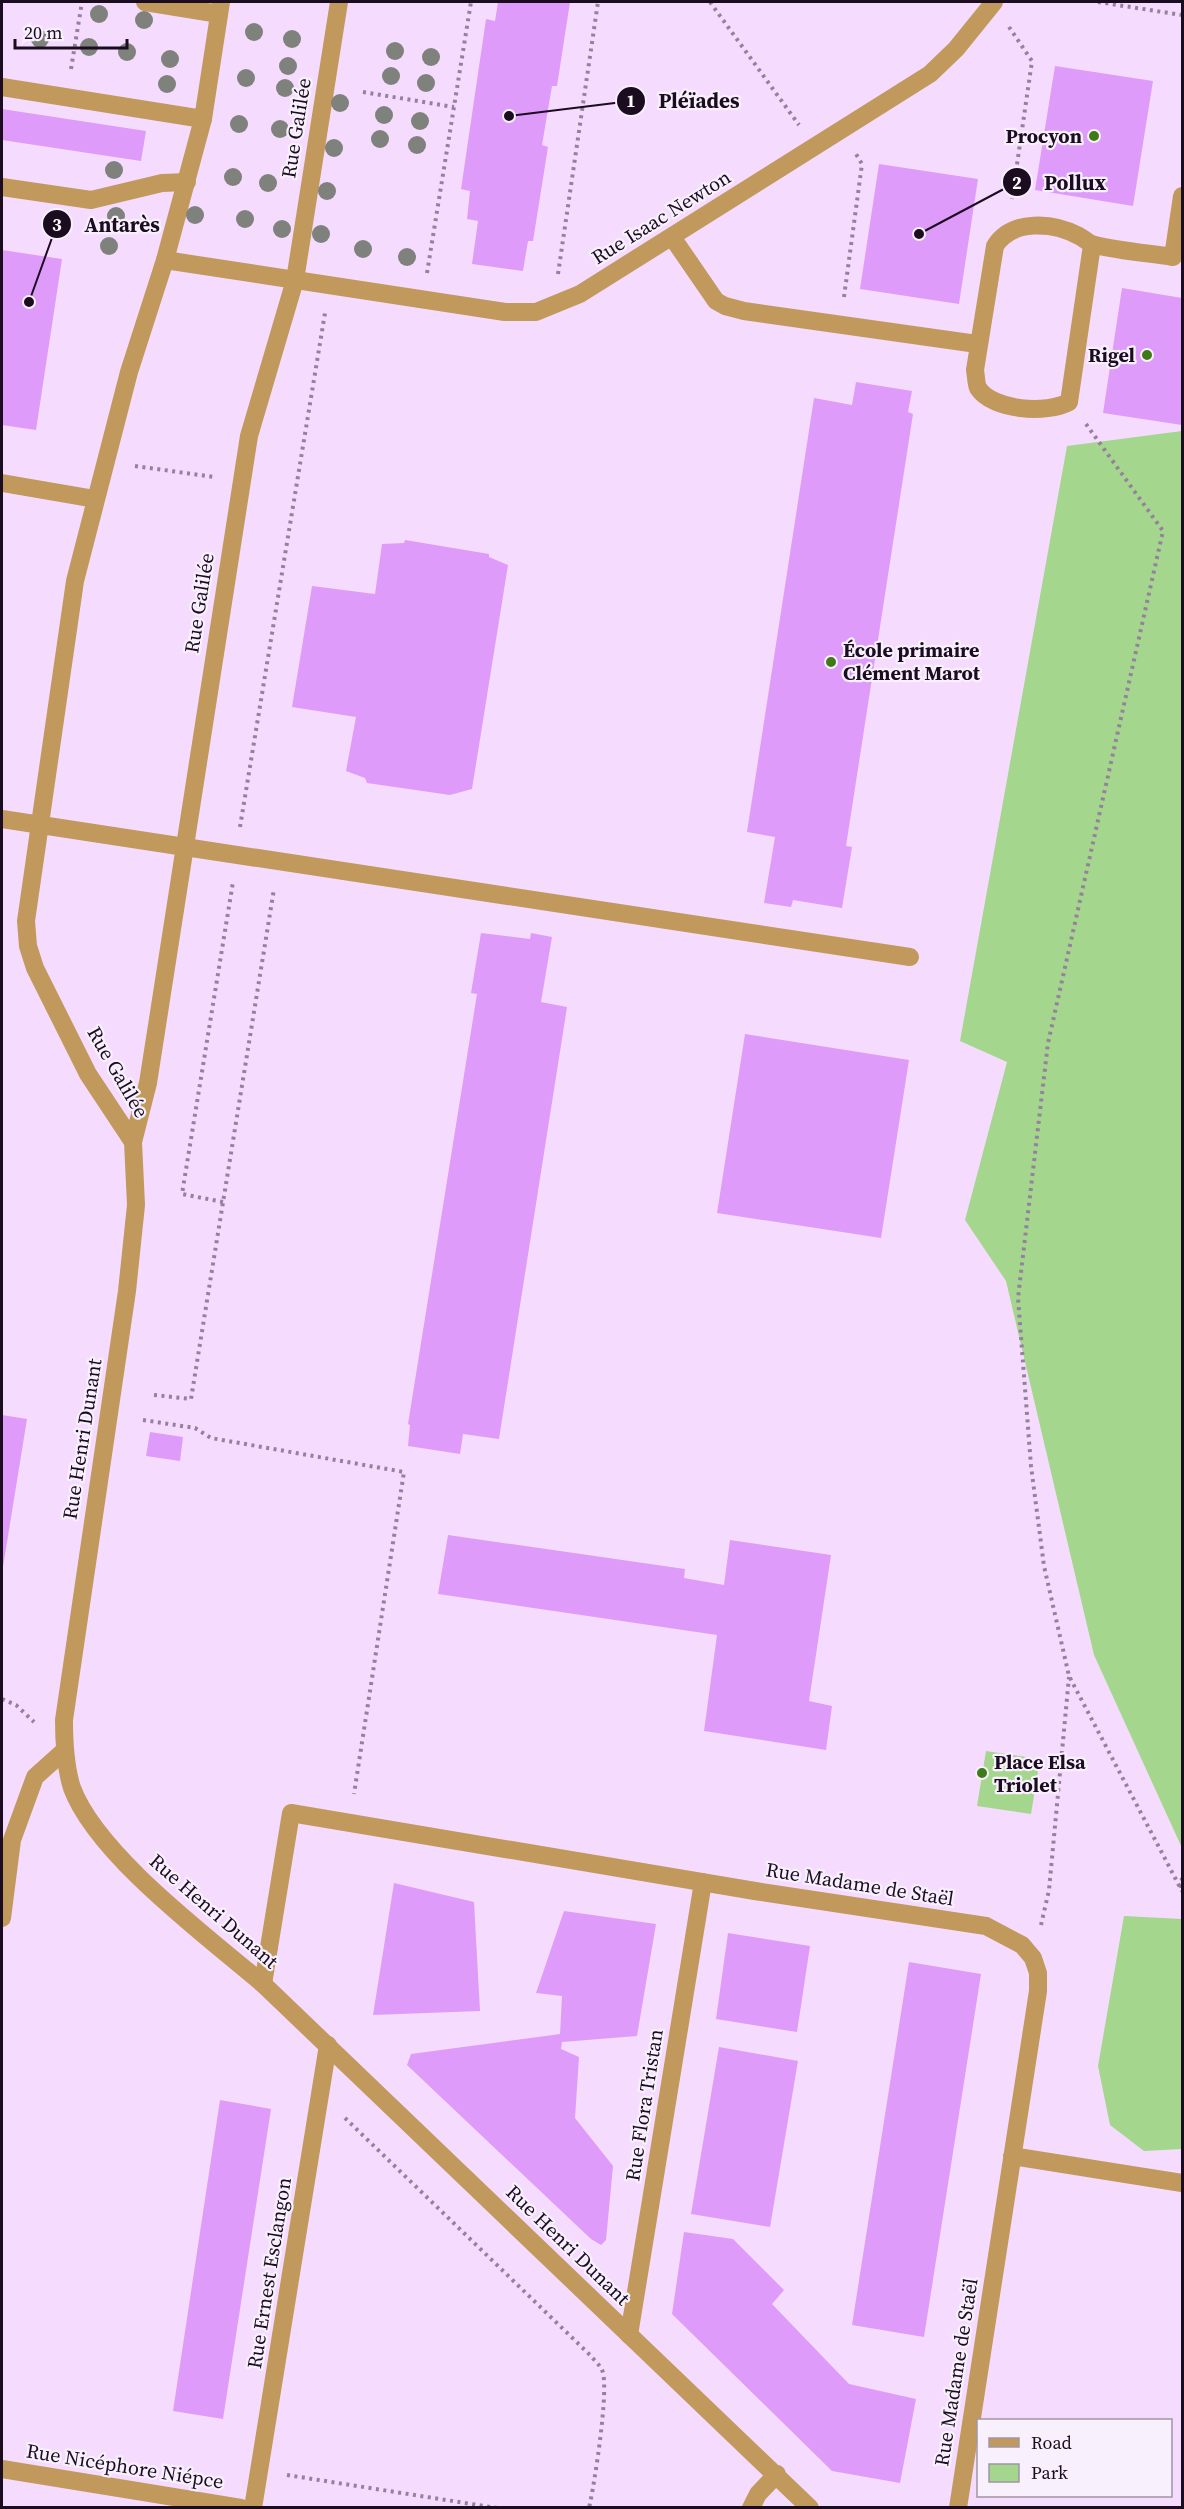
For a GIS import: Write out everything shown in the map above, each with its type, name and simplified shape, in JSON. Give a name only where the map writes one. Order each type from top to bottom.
[{"type":"street","points":[[145,2],[220,8]]},
{"type":"street","name":"Rue Galilée","points":[[133,1142],[148,1083],[241,480],[249,436],[295,280],[339,2]]},
{"type":"street","name":"Rue Isaac Newton","points":[[165,260],[505,312],[536,312],[580,294],[930,74],[956,49],[994,3]]},
{"type":"street","name":"Rue Galilée","points":[[133,1142],[88,1074],[36,968],[28,946],[26,921],[75,581],[129,372],[165,260],[203,119],[220,8]]},
{"type":"street","points":[[2,87],[203,119]]},
{"type":"street","points":[[2,187],[91,200],[162,183],[187,182]]},
{"type":"street","points":[[1092,245],[1069,402],[1058,408],[1046,410],[1019,407],[990,399],[978,387],[975,369],[995,246],[1001,236],[1026,225],[1064,230],[1092,245],[1173,257],[1182,196]]},
{"type":"street","points":[[672,237],[716,301],[725,306],[744,311],[978,344]]},
{"type":"street","points":[[2,483],[95,499]]},
{"type":"street","points":[[2,819],[910,957]]},
{"type":"street","name":"Rue Henri Dunant","points":[[133,1142],[136,1205],[128,1280],[64,1720],[64,1751],[72,1788],[93,1826],[123,1860],[328,2045],[810,2508]]},
{"type":"street","points":[[2,1918],[12,1840],[35,1777],[64,1751]]},
{"type":"street","name":"Rue Madame de Staël","points":[[263,1984],[291,1813],[703,1882],[986,1926],[1022,1945],[1033,1958],[1038,1973],[1038,1991],[957,2508]]},
{"type":"street","name":"Rue Flora Tristan","points":[[629,2334],[703,1882]]},
{"type":"street","name":"Rue Ernest Esclangon","points":[[253,2508],[328,2045]]},
{"type":"street","points":[[1012,2156],[1182,2183]]},
{"type":"street","name":"Rue Nicéphore Niépce","points":[[2,2469],[235,2507]]},
{"type":"street","points":[[751,2508],[758,2494],[777,2474]]},
{"type":"path","points":[[67,97],[82,2]]},
{"type":"path","points":[[423,300],[471,2]]},
{"type":"path","points":[[553,306],[598,2]]},
{"type":"path","points":[[710,2],[814,148]]},
{"type":"path","points":[[1098,2],[1182,15]]},
{"type":"path","points":[[994,3],[1032,61],[1011,209],[1011,230]]},
{"type":"path","points":[[363,92],[454,107]]},
{"type":"path","points":[[840,325],[862,164],[842,130]]},
{"type":"path","points":[[223,1202],[182,1194],[330,286]]},
{"type":"path","points":[[1069,402],[1163,531],[1048,1042],[1018,1298],[1031,1466],[1042,1555],[1069,1676],[1182,1890]]},
{"type":"path","points":[[105,462],[241,480]]},
{"type":"path","points":[[154,1395],[191,1399],[278,861]]},
{"type":"path","points":[[143,1420],[195,1428],[211,1438],[404,1472],[350,1823]]},
{"type":"path","points":[[1033,1958],[1049,1890],[1069,1676]]},
{"type":"path","points":[[1182,1878],[1182,1890]]},
{"type":"path","points":[[320,2094],[582,2347],[603,2371],[604,2396],[594,2485],[589,2508]]},
{"type":"path","points":[[260,2470],[497,2508]]},
{"type":"green space","points":[[1182,431],[1182,1848],[1094,1655],[1006,1281],[965,1220],[1007,1062],[960,1041],[1067,446]]},
{"type":"green space","points":[[986,1751],[1040,1759],[1031,1814],[977,1806]]},
{"type":"green space","points":[[1124,1916],[1182,1919],[1182,2149],[1144,2151],[1110,2125],[1098,2066]]},
{"type":"building","points":[[498,2],[570,2],[557,86],[552,86],[542,145],[548,147],[533,241],[528,241],[523,271],[472,264],[478,221],[467,219],[470,191],[461,189],[486,19],[495,21]]},
{"type":"building","name":"Procyon","points":[[1055,66],[1153,81],[1133,206],[1035,190]]},
{"type":"building","points":[[2,109],[146,131],[141,161],[2,140]]},
{"type":"building","points":[[879,164],[978,179],[959,304],[860,289]]},
{"type":"building","points":[[2,250],[62,259],[36,430],[2,425]]},
{"type":"building","name":"Rigel","points":[[1122,288],[1182,298],[1182,425],[1103,413]]},
{"type":"building","points":[[856,382],[912,391],[908,412],[913,414],[846,846],[852,847],[842,908],[793,900],[791,907],[764,903],[775,837],[747,832],[814,398],[852,405]]},
{"type":"building","points":[[405,540],[489,554],[489,557],[508,565],[472,789],[450,795],[367,783],[365,778],[346,771],[356,717],[292,707],[312,586],[375,594],[382,544],[404,543]]},
{"type":"building","points":[[481,933],[530,939],[531,933],[552,937],[541,1002],[567,1007],[499,1439],[463,1434],[460,1454],[408,1446],[410,1425],[408,1424],[477,994],[471,993]]},
{"type":"building","points":[[745,1034],[909,1060],[881,1238],[717,1213]]},
{"type":"building","points":[[2,1415],[27,1419],[3,1567],[2,1567]]},
{"type":"building","points":[[150,1432],[183,1437],[180,1461],[146,1456]]},
{"type":"building","points":[[448,1535],[685,1569],[684,1578],[724,1585],[730,1540],[831,1555],[809,1701],[832,1706],[826,1750],[704,1731],[717,1635],[438,1594]]},
{"type":"building","points":[[394,1883],[474,1902],[480,2011],[373,2015]]},
{"type":"building","points":[[564,1911],[656,1924],[637,2036],[562,2042],[561,2049],[579,2057],[575,2118],[613,2166],[606,2240],[601,2245],[591,2239],[407,2065],[411,2054],[560,2034],[562,1996],[536,1993]]},
{"type":"building","points":[[728,1933],[810,1946],[797,2032],[716,2019]]},
{"type":"building","points":[[909,1962],[981,1974],[924,2337],[852,2325]]},
{"type":"building","points":[[719,2047],[798,2061],[770,2227],[691,2214]]},
{"type":"building","points":[[220,2100],[271,2109],[223,2419],[173,2411]]},
{"type":"building","points":[[684,2232],[733,2239],[784,2290],[772,2304],[849,2384],[916,2399],[900,2483],[832,2471],[672,2314]]},
{"type":"place","name":"Pléïades","points":[[509,116]]},
{"type":"place","name":"Procyon","points":[[1094,136]]},
{"type":"place","name":"Pollux","points":[[919,234]]},
{"type":"place","name":"Antarès","points":[[29,302]]},
{"type":"place","name":"Rigel","points":[[1147,355]]},
{"type":"place","name":"École primaire Clément Marot","points":[[831,662]]},
{"type":"place","name":"Place Elsa Triolet","points":[[982,1773]]}]
